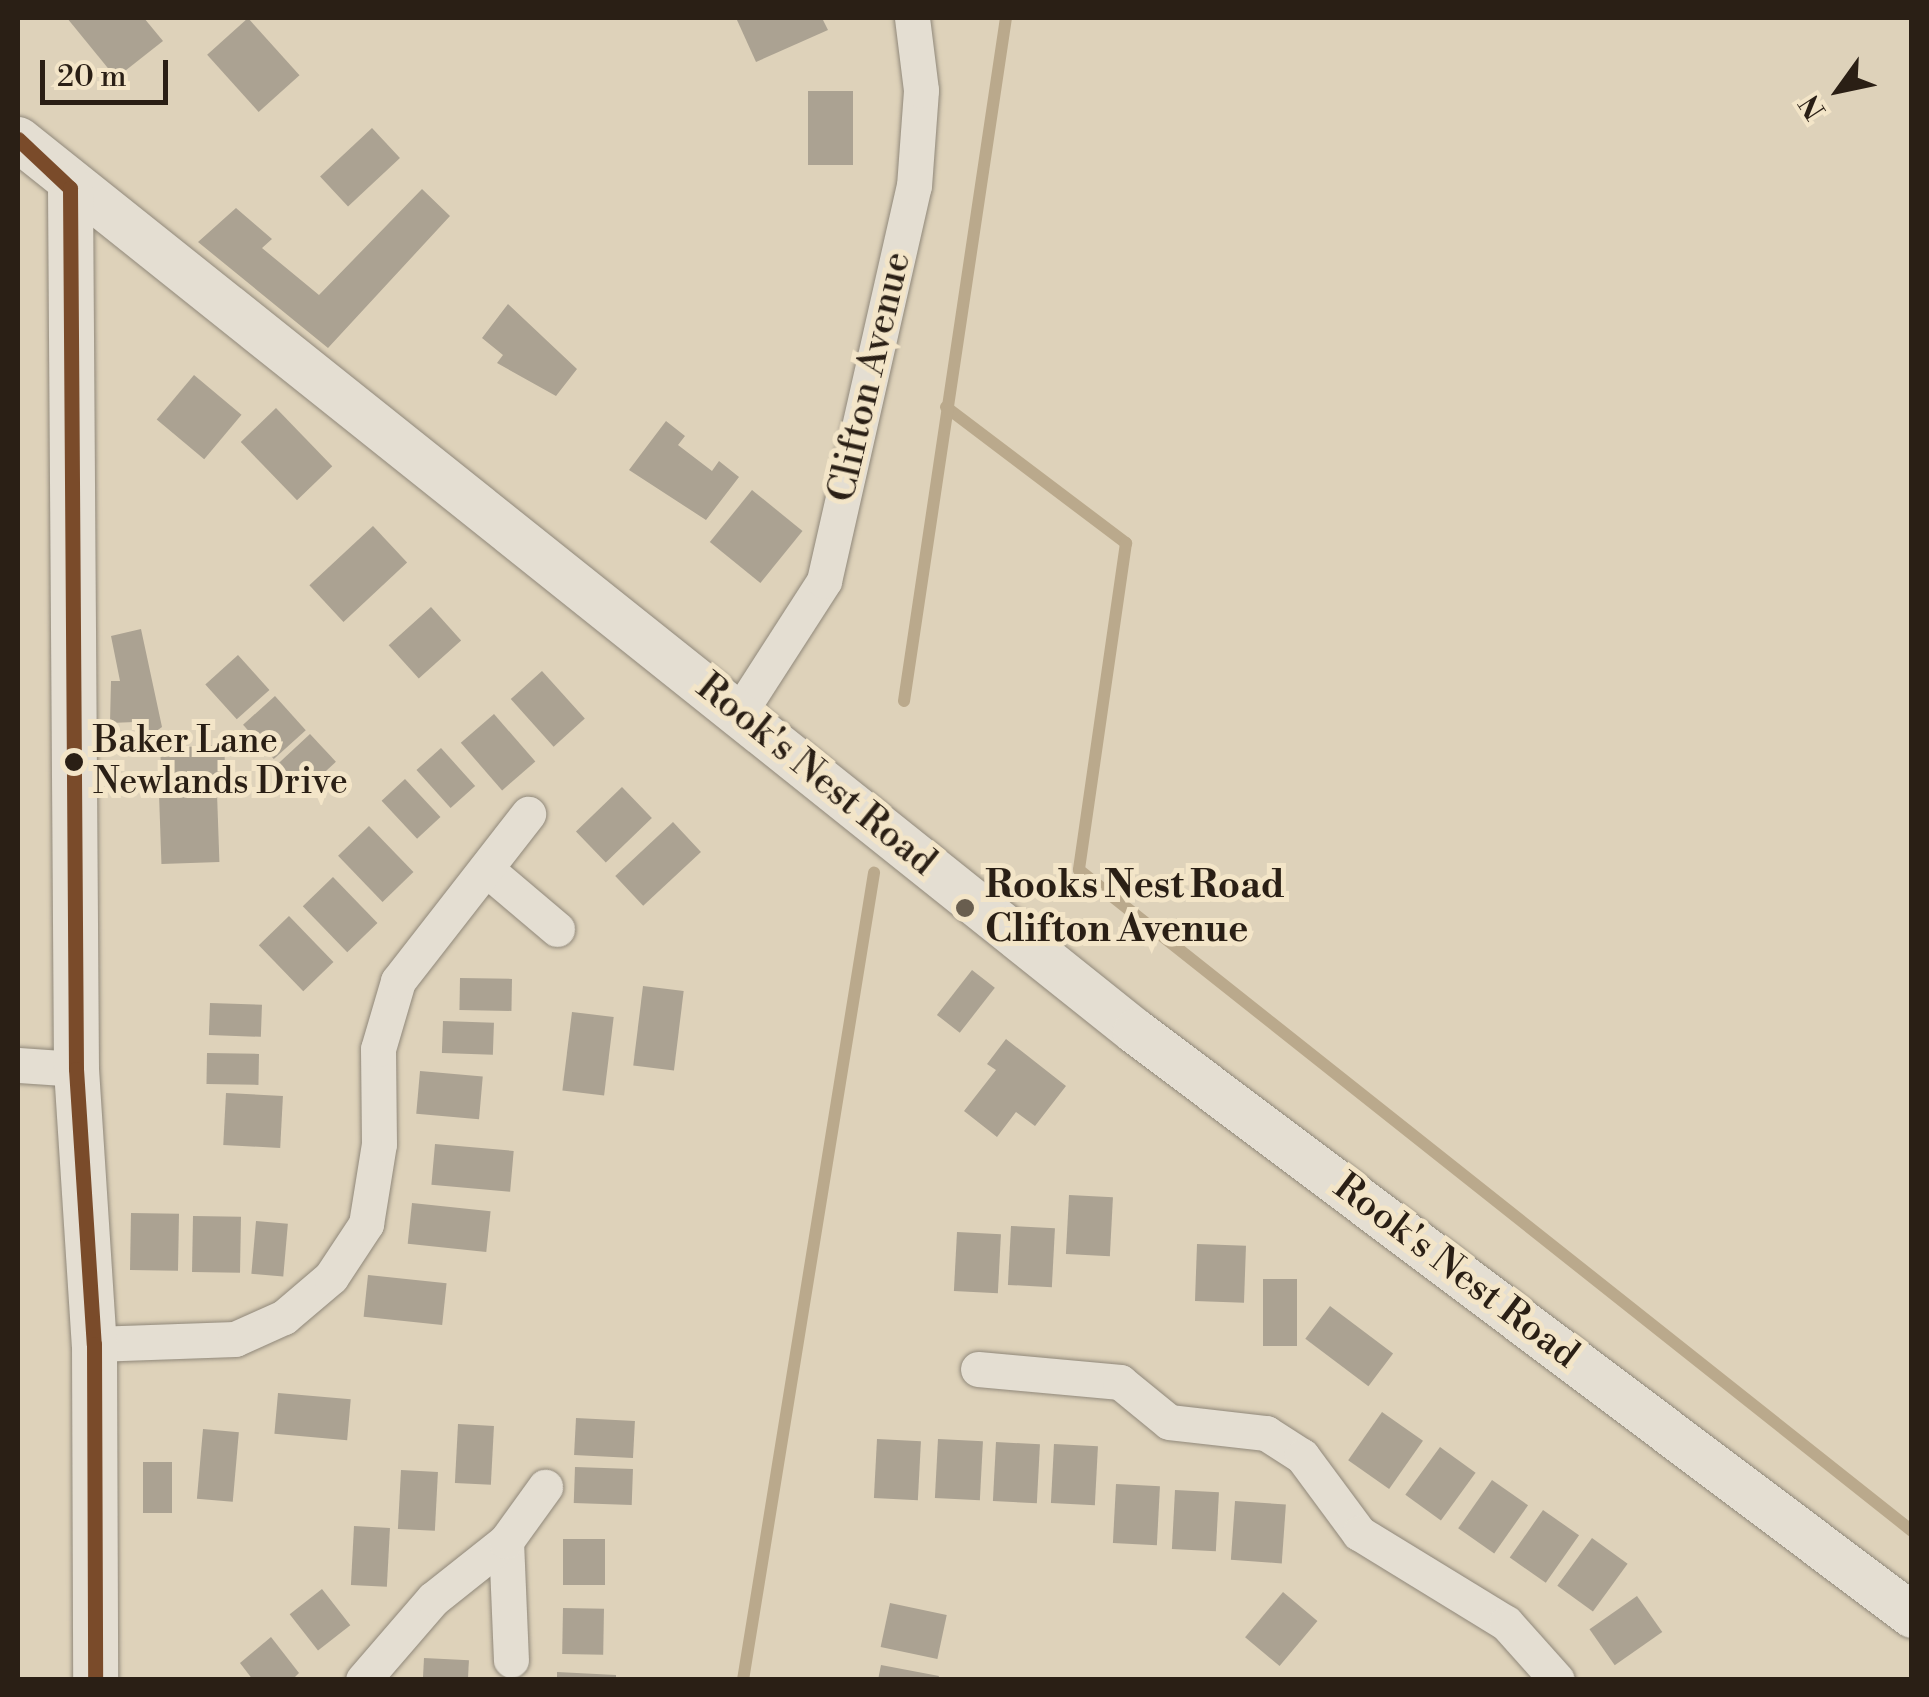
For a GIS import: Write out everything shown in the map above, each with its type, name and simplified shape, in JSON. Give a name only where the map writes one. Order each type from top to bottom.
[{"type":"street","name":"Clifton Avenue","points":[[739,713],[824,581],[914,186],[920,90],[912,18]]},
{"type":"street","name":"Rook's Nest Road","points":[[18,140],[70,188],[739,713],[1135,1032],[1912,1615]]},
{"type":"street","points":[[70,188],[76,1068],[94,1344],[94,1680]]},
{"type":"street","points":[[94,1344],[235,1339],[284,1317],[331,1276],[366,1224],[379,1144],[378,1049],[398,981],[528,814]]},
{"type":"street","points":[[486,869],[557,929]]},
{"type":"street","points":[[18,1065],[76,1068]]},
{"type":"street","points":[[978,1369],[1120,1382],[1169,1422],[1266,1434],[1302,1456],[1359,1533],[1506,1623],[1558,1680]]},
{"type":"street","points":[[364,1680],[433,1599],[506,1541],[545,1486]]},
{"type":"street","points":[[506,1541],[511,1660]]},
{"type":"building","points":[[67,18],[144,18],[163,41],[116,78]]},
{"type":"building","points":[[248,18],[300,75],[259,112],[207,55]]},
{"type":"building","points":[[822,18],[828,30],[756,62],[737,20]]},
{"type":"building","points":[[808,91],[853,91],[853,165],[808,165]]},
{"type":"building","points":[[372,128],[400,158],[348,206],[320,176]]},
{"type":"building","points":[[422,189],[450,216],[328,348],[198,242],[236,208],[272,239],[262,248],[319,295]]},
{"type":"building","points":[[508,304],[577,369],[556,396],[497,363],[503,355],[482,338]]},
{"type":"building","points":[[194,375],[241,415],[204,459],[157,419]]},
{"type":"building","points":[[276,408],[332,466],[297,500],[241,442]]},
{"type":"building","points":[[666,421],[685,436],[678,445],[712,471],[719,461],[739,477],[706,520],[629,470]]},
{"type":"building","points":[[752,490],[803,531],[760,583],[710,542]]},
{"type":"building","points":[[373,526],[407,563],[343,622],[309,585]]},
{"type":"building","points":[[431,607],[461,640],[419,679],[389,645]]},
{"type":"building","points":[[141,629],[162,727],[141,742],[135,722],[110,723],[111,681],[120,681],[111,636]]},
{"type":"building","points":[[238,655],[269,690],[237,719],[205,684]]},
{"type":"building","points":[[542,671],[585,719],[554,747],[511,699]]},
{"type":"building","points":[[275,696],[306,730],[274,759],[243,725]]},
{"type":"building","points":[[494,714],[535,762],[502,790],[461,743]]},
{"type":"building","points":[[310,734],[336,762],[304,791],[279,763]]},
{"type":"building","points":[[224,745],[226,784],[162,787],[160,748]]},
{"type":"building","points":[[441,748],[475,786],[451,808],[416,770]]},
{"type":"building","points":[[405,779],[440,817],[417,839],[382,801]]},
{"type":"building","points":[[622,787],[652,818],[606,862],[576,831]]},
{"type":"building","points":[[217,793],[219,862],[161,864],[159,795]]},
{"type":"building","points":[[673,822],[701,852],[643,906],[615,876]]},
{"type":"building","points":[[369,826],[413,872],[383,902],[338,856]]},
{"type":"building","points":[[333,877],[377,923],[347,952],[303,906]]},
{"type":"building","points":[[289,916],[333,962],[303,991],[259,945]]},
{"type":"building","points":[[972,970],[995,988],[960,1033],[937,1015]]},
{"type":"building","points":[[460,978],[512,979],[511,1011],[459,1010]]},
{"type":"building","points":[[643,986],[684,991],[674,1070],[633,1065]]},
{"type":"building","points":[[210,1003],[262,1005],[261,1037],[209,1035]]},
{"type":"building","points":[[572,1012],[614,1017],[604,1096],[562,1090]]},
{"type":"building","points":[[443,1021],[494,1023],[493,1055],[442,1053]]},
{"type":"building","points":[[1006,1039],[1066,1086],[1035,1126],[1016,1112],[997,1137],[964,1111],[996,1070],[987,1064]]},
{"type":"building","points":[[207,1053],[259,1054],[258,1085],[206,1084]]},
{"type":"building","points":[[420,1071],[483,1076],[479,1119],[416,1114]]},
{"type":"building","points":[[226,1093],[283,1096],[280,1148],[223,1145]]},
{"type":"building","points":[[435,1144],[514,1151],[510,1192],[431,1185]]},
{"type":"building","points":[[1069,1195],[1113,1197],[1110,1256],[1066,1254]]},
{"type":"building","points":[[412,1203],[491,1211],[486,1252],[408,1244]]},
{"type":"building","points":[[131,1213],[179,1214],[178,1271],[130,1270]]},
{"type":"building","points":[[193,1216],[241,1217],[240,1273],[192,1272]]},
{"type":"building","points":[[256,1221],[288,1224],[283,1277],[251,1274]]},
{"type":"building","points":[[1011,1226],[1055,1228],[1052,1287],[1008,1285]]},
{"type":"building","points":[[957,1232],[1001,1234],[998,1293],[954,1291]]},
{"type":"building","points":[[1197,1244],[1246,1246],[1244,1303],[1195,1301]]},
{"type":"building","points":[[368,1275],[447,1283],[442,1325],[364,1317]]},
{"type":"building","points":[[1263,1279],[1297,1279],[1297,1346],[1263,1346]]},
{"type":"building","points":[[1330,1306],[1393,1354],[1368,1386],[1305,1339]]},
{"type":"building","points":[[278,1393],[351,1399],[347,1440],[274,1434]]},
{"type":"building","points":[[1382,1412],[1423,1441],[1389,1489],[1348,1460]]},
{"type":"building","points":[[576,1418],[635,1421],[633,1458],[574,1455]]},
{"type":"building","points":[[458,1424],[494,1426],[491,1485],[455,1483]]},
{"type":"building","points":[[203,1429],[239,1432],[233,1502],[197,1499]]},
{"type":"building","points":[[877,1439],[921,1441],[918,1500],[874,1498]]},
{"type":"building","points":[[938,1439],[983,1441],[980,1500],[935,1498]]},
{"type":"building","points":[[996,1442],[1040,1444],[1037,1503],[993,1501]]},
{"type":"building","points":[[1054,1444],[1098,1446],[1095,1505],[1051,1503]]},
{"type":"building","points":[[1440,1447],[1476,1473],[1441,1521],[1405,1495]]},
{"type":"building","points":[[143,1462],[172,1462],[172,1513],[143,1513]]},
{"type":"building","points":[[575,1467],[633,1469],[632,1505],[574,1503]]},
{"type":"building","points":[[401,1470],[438,1472],[435,1531],[398,1529]]},
{"type":"building","points":[[1492,1480],[1528,1505],[1494,1554],[1458,1528]]},
{"type":"building","points":[[1116,1484],[1160,1486],[1157,1545],[1113,1543]]},
{"type":"building","points":[[1175,1490],[1219,1492],[1216,1551],[1172,1549]]},
{"type":"building","points":[[1235,1501],[1286,1505],[1282,1563],[1231,1560]]},
{"type":"building","points":[[1543,1510],[1579,1535],[1546,1583],[1510,1558]]},
{"type":"building","points":[[354,1526],[390,1528],[387,1587],[351,1585]]},
{"type":"building","points":[[1592,1538],[1628,1564],[1593,1612],[1557,1586]]},
{"type":"building","points":[[563,1539],[605,1539],[605,1585],[563,1585]]},
{"type":"building","points":[[322,1589],[350,1625],[318,1650],[290,1614]]},
{"type":"building","points":[[1283,1592],[1317,1621],[1280,1666],[1245,1637]]},
{"type":"building","points":[[1637,1596],[1662,1632],[1615,1665],[1589,1629]]},
{"type":"building","points":[[890,1603],[947,1615],[937,1659],[881,1647]]},
{"type":"building","points":[[563,1608],[604,1609],[603,1655],[562,1654]]},
{"type":"building","points":[[271,1637],[299,1673],[292,1680],[253,1680],[240,1663]]},
{"type":"building","points":[[424,1658],[469,1660],[468,1680],[423,1680]]},
{"type":"building","points":[[881,1665],[939,1676],[938,1680],[878,1680]]},
{"type":"building","points":[[557,1672],[616,1675],[616,1680],[557,1680]]},
{"type":"waterway","points":[[904,701],[1006,18]]},
{"type":"waterway","points":[[946,407],[1126,543],[1079,870],[1912,1531]]},
{"type":"waterway","points":[[743,1680],[874,873]]},
{"type":"transit line","points":[[18,139],[70,188],[76,1069],[94,1344],[95,1680]]},
{"type":"place","name":"Baker Lane Newlands Drive","points":[[74,762]]},
{"type":"place","name":"Rooks Nest Road Clifton Avenue","points":[[965,908]]}]
